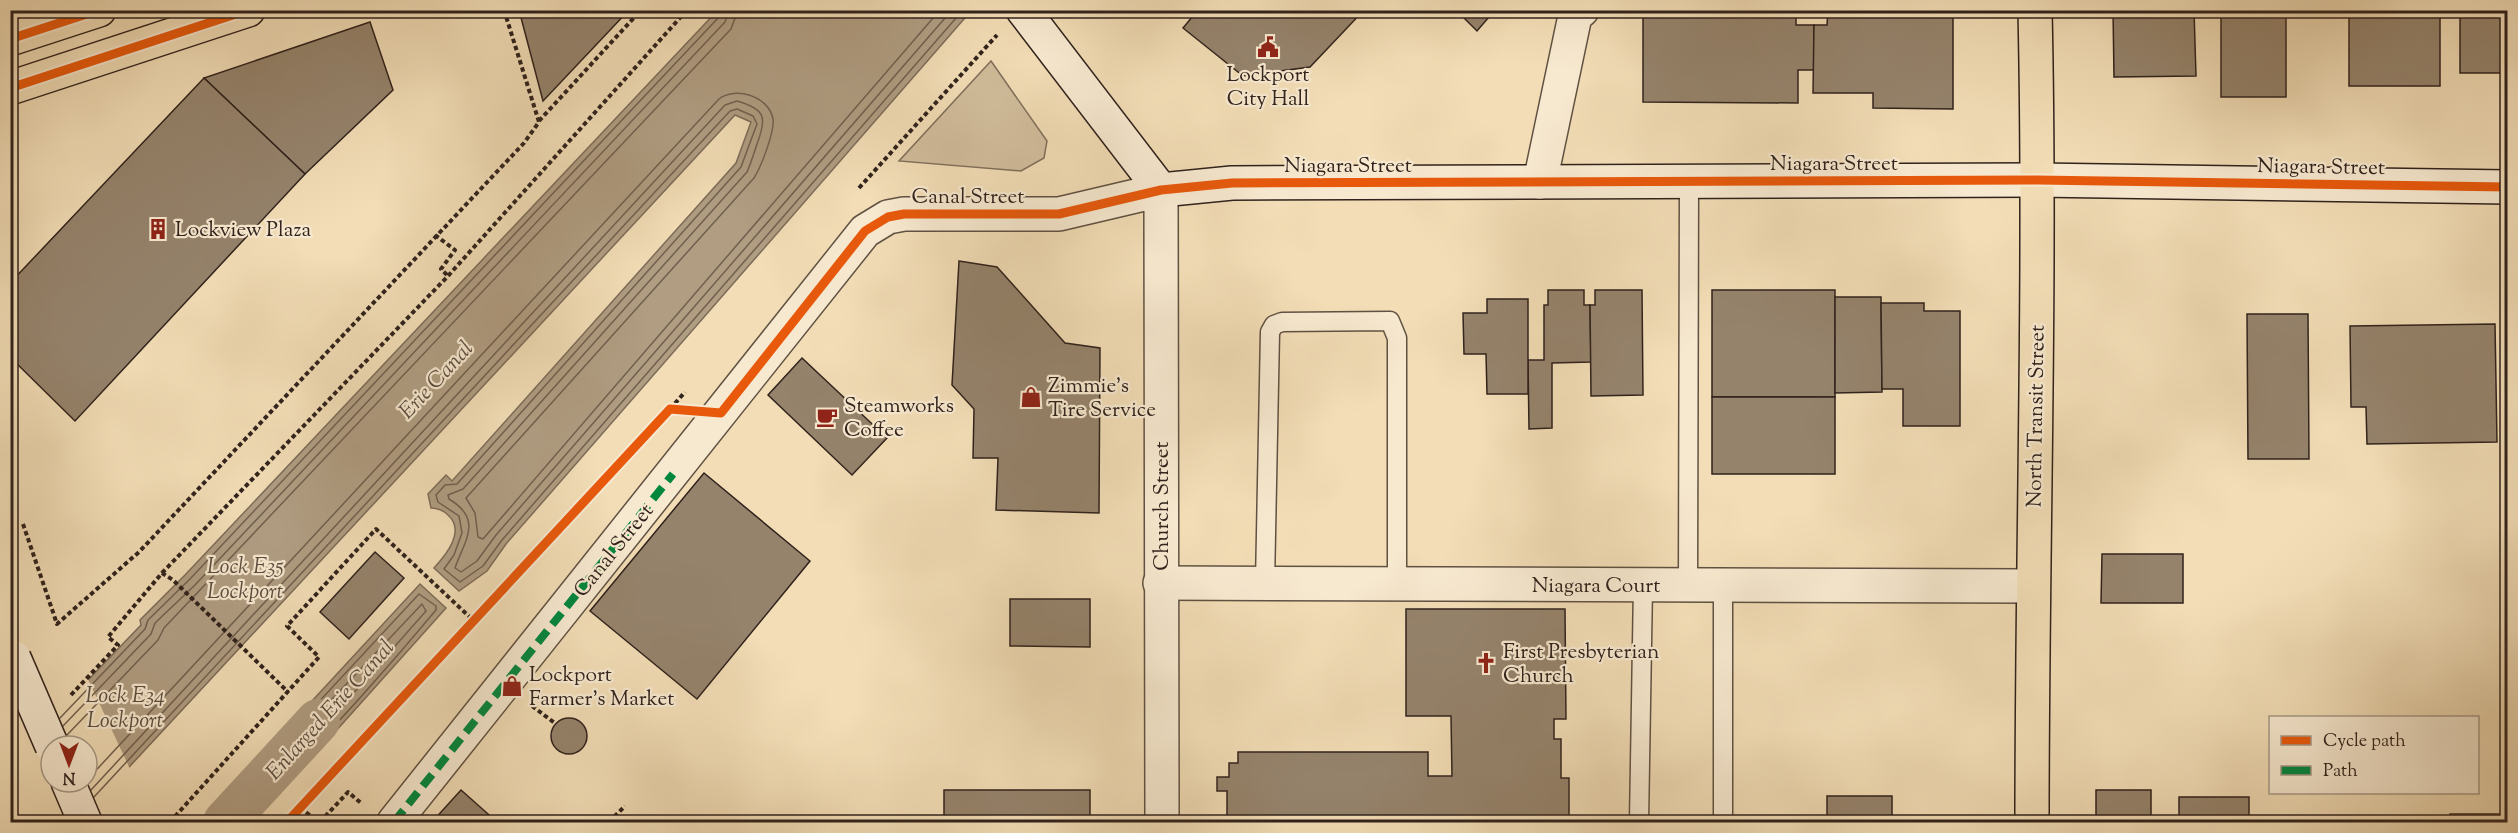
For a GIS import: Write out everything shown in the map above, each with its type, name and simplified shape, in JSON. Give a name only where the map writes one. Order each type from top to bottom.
[{"type":"main road","points":[[10,39],[99,10]]},
{"type":"main road","points":[[10,88],[248,10]]},
{"type":"main road","name":"North Transit Street","points":[[2032,822],[2032,586],[2038,180],[2035,10]]},
{"type":"street","points":[[1023,10],[1161,190]]},
{"type":"street","points":[[1540,182],[1575,16],[1582,10]]},
{"type":"street","name":"Niagara Street","points":[[1161,190],[1232,183],[2038,180],[2508,188]]},
{"type":"street","name":"Canal Street","points":[[394,822],[674,474],[865,231],[888,217],[926,212],[1059,214],[1161,190]]},
{"type":"street","name":"Church Street","points":[[1161,190],[1162,822]]},
{"type":"street","name":"Niagara Court","points":[[1160,583],[2032,586]]},
{"type":"street","points":[[12,653],[47,734]]},
{"type":"street","points":[[73,794],[85,822]]},
{"type":"lane","points":[[1689,182],[1689,585]]},
{"type":"lane","points":[[1265,584],[1270,332],[1274,325],[1282,322],[1390,321],[1397,338],[1397,584]]},
{"type":"lane","points":[[1639,822],[1643,585]]},
{"type":"lane","points":[[1723,585],[1723,822]]},
{"type":"path","points":[[504,10],[539,122]]},
{"type":"path","points":[[23,524],[57,624],[139,552],[524,143],[539,122],[641,10]]},
{"type":"path","points":[[82,685],[118,645],[108,637],[162,573],[448,276],[687,10]]},
{"type":"path","points":[[435,235],[455,250],[441,269],[448,276]]},
{"type":"path","points":[[662,418],[669,410],[721,413]]},
{"type":"path","points":[[170,822],[319,657],[287,626],[376,529],[474,621]]},
{"type":"path","points":[[162,573],[173,580],[288,692]]},
{"type":"path","points":[[466,630],[483,612]]},
{"type":"path","points":[[300,808],[319,822],[348,792]]},
{"type":"path","points":[[609,822],[625,806]]},
{"type":"shaded area","points":[[991,61],[1047,141],[1044,158],[1021,171],[899,161]]},
{"type":"water","points":[[717,11],[971,11],[506,544],[487,571],[459,591],[434,568],[452,543],[455,528],[453,521],[446,513],[431,508],[428,494],[446,475],[452,481],[736,163],[751,122],[735,115],[78,822],[11,822],[10,761],[141,625],[140,620]]},
{"type":"water","points":[[420,584],[446,608],[309,761],[304,761],[292,777],[264,753]]},
{"type":"water","points":[[255,766],[282,788],[250,822],[202,822]]},
{"type":"pier","points":[[87,677],[131,771],[83,822],[16,822],[10,811],[10,757]]},
{"type":"building","points":[[519,10],[629,10],[543,101]]},
{"type":"building","name":"Lockport City Hall","points":[[1198,10],[1364,10],[1310,67],[1243,76],[1183,28]]},
{"type":"building","points":[[1456,10],[1495,10],[1477,31]]},
{"type":"building","points":[[1643,10],[1796,10],[1796,25],[1814,25],[1814,70],[1798,70],[1798,103],[1643,102]]},
{"type":"building","points":[[1828,10],[1953,10],[1953,109],[1873,108],[1873,93],[1813,93],[1814,25],[1827,25]]},
{"type":"building","points":[[2113,10],[2194,10],[2196,76],[2114,77]]},
{"type":"building","points":[[2221,10],[2286,10],[2286,97],[2221,97]]},
{"type":"building","points":[[2440,10],[2440,86],[2349,86],[2349,11]]},
{"type":"building","points":[[2460,10],[2508,10],[2508,73],[2460,73]]},
{"type":"building","name":"Lockview Plaza","points":[[370,22],[393,90],[305,174],[204,78]]},
{"type":"building","name":"Lockview Plaza","points":[[204,78],[305,174],[75,421],[10,357],[10,283]]},
{"type":"building","name":"Zimmie's Tire Service","points":[[959,261],[997,267],[1065,343],[1100,348],[1099,513],[996,510],[998,458],[973,458],[974,409],[952,385]]},
{"type":"building","points":[[1548,290],[1584,290],[1584,305],[1590,305],[1591,362],[1552,363],[1552,428],[1529,429],[1528,360],[1544,360],[1544,305],[1548,305]]},
{"type":"building","points":[[1595,290],[1642,290],[1643,395],[1591,396],[1590,305],[1595,305]]},
{"type":"building","points":[[1712,290],[1835,290],[1835,397],[1712,397]]},
{"type":"building","points":[[1835,297],[1881,297],[1882,392],[1835,393]]},
{"type":"building","points":[[1487,299],[1528,299],[1528,394],[1487,394],[1486,354],[1464,354],[1463,313],[1487,313]]},
{"type":"building","points":[[1881,303],[1924,303],[1924,311],[1960,311],[1960,426],[1903,426],[1903,389],[1882,389]]},
{"type":"building","points":[[2247,314],[2308,314],[2309,459],[2248,459]]},
{"type":"building","points":[[2495,324],[2497,442],[2367,444],[2366,407],[2351,407],[2350,326]]},
{"type":"building","name":"Steamworks Coffee","points":[[802,358],[887,438],[852,475],[768,395]]},
{"type":"building","points":[[1712,397],[1835,397],[1835,474],[1712,474]]},
{"type":"building","points":[[704,473],[810,561],[697,699],[590,611]]},
{"type":"building","points":[[375,552],[404,578],[349,639],[320,612]]},
{"type":"building","points":[[2102,554],[2183,554],[2183,603],[2101,603]]},
{"type":"building","points":[[1010,599],[1090,599],[1090,647],[1010,646]]},
{"type":"building","name":"First Presbyterian Church","points":[[1406,609],[1565,609],[1566,719],[1554,719],[1554,739],[1561,739],[1561,778],[1569,778],[1569,822],[1227,822],[1227,791],[1217,791],[1217,777],[1229,777],[1229,763],[1238,763],[1238,752],[1428,752],[1428,776],[1452,776],[1451,716],[1406,716]]},
{"type":"building","points":[[569,718],[582,723],[587,736],[582,749],[569,754],[556,749],[551,736],[556,723]]},
{"type":"building","points":[[461,790],[497,822],[432,822]]},
{"type":"building","points":[[944,790],[1090,790],[1090,822],[944,822]]},
{"type":"building","points":[[2096,790],[2151,790],[2151,822],[2096,822]]},
{"type":"building","points":[[1827,796],[1892,796],[1892,822],[1827,822]]},
{"type":"building","points":[[2179,797],[2249,797],[2249,822],[2179,822]]},
{"type":"building","points":[[2450,814],[2506,814],[2506,822],[2450,822]]},
{"type":"building","points":[[2427,820],[2427,822],[2346,822],[2346,821]]},
{"type":"waterway","name":"Enlarged Erie Canal","points":[[225,822],[318,721]]},
{"type":"marked path","points":[[394,822],[673,474]]},
{"type":"cycle path","points":[[10,39],[99,10]]},
{"type":"cycle path","points":[[10,88],[248,10]]},
{"type":"cycle path","points":[[287,822],[670,409],[721,413],[865,231],[888,217],[904,214],[1059,214],[1161,190],[1232,183],[2038,180],[2508,187]]},
{"type":"place","name":"Lockport City Hall","points":[[1268,47]]},
{"type":"place","name":"Lockview Plaza","points":[[158,229]]},
{"type":"place","name":"Zimmie's Tire Service","points":[[1031,397]]},
{"type":"place","name":"Steamworks Coffee","points":[[827,417]]},
{"type":"place","name":"First Presbyterian Church","points":[[1486,663]]},
{"type":"place","name":"Lockport Farmer's Market","points":[[512,686]]},
{"type":"water label","name":"Erie Canal","points":[[435,379]]},
{"type":"water label","name":"Lock E35 Lockport","points":[[245,578]]},
{"type":"water label","name":"Lock E34 Lockport","points":[[125,706]]}]
